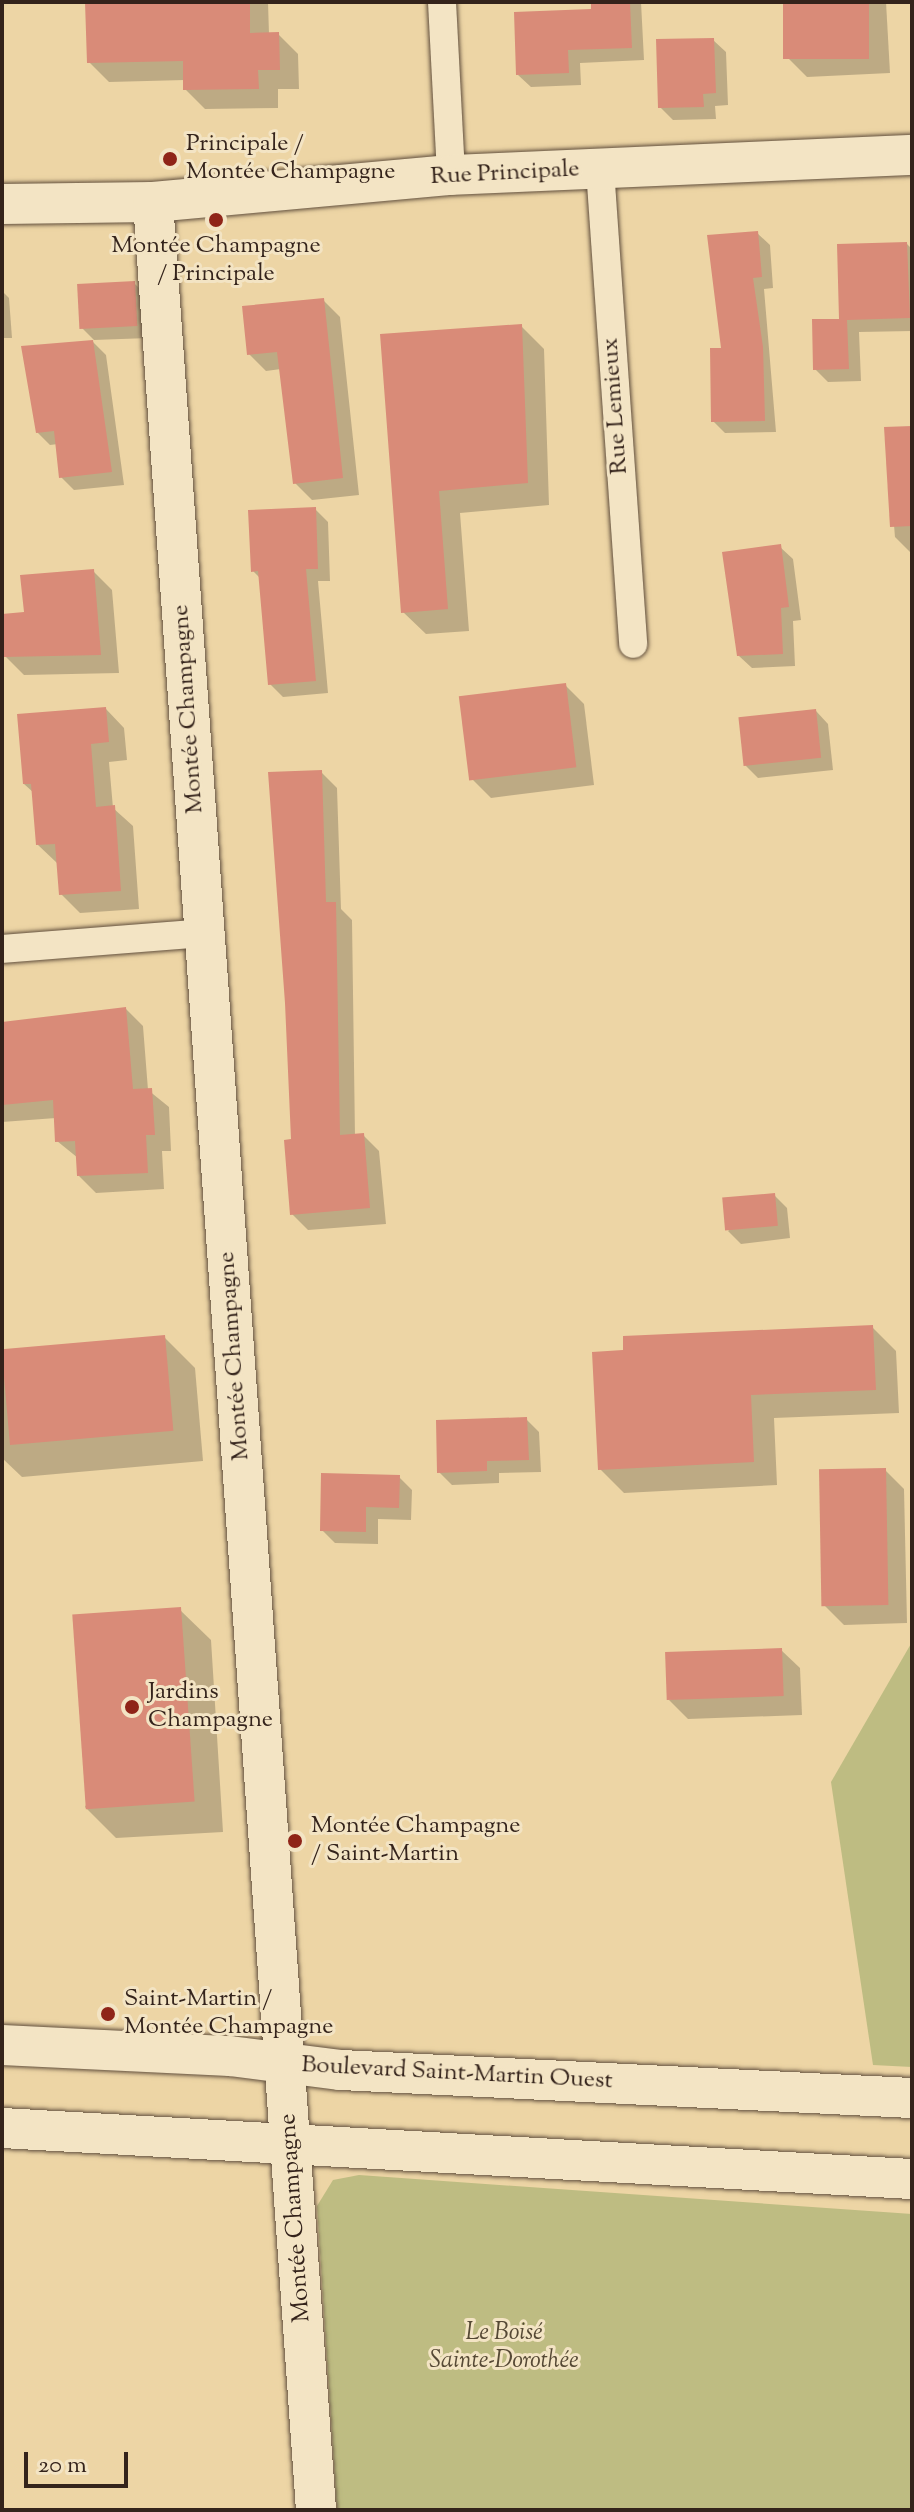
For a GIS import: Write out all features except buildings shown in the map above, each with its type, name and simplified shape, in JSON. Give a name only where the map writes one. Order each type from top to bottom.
[{"type":"street","points":[[442,2],[451,175]]},
{"type":"street","name":"Rue Principale","points":[[2,204],[153,202],[451,175],[912,155]]},
{"type":"street","name":"Rue Lemieux","points":[[600,169],[633,644]]},
{"type":"street","name":"Montée Champagne","points":[[153,202],[316,2510]]},
{"type":"street","points":[[2,949],[205,933]]},
{"type":"street","name":"Boulevard Saint-Martin Ouest","points":[[2,2045],[912,2098]]},
{"type":"street","points":[[2,2128],[912,2179]]},
{"type":"green space","points":[[912,1642],[912,2067],[873,2065],[831,1782]]},
{"type":"green space","name":"Le Boisé Sainte-Dorothée","points":[[359,2175],[912,2214],[912,2510],[337,2510],[317,2206],[333,2180]]},
{"type":"place","name":"Principale / Montée Champagne","points":[[170,159]]},
{"type":"place","name":"Montée Champagne / Principale","points":[[216,220]]},
{"type":"place","name":"Jardins Champagne","points":[[132,1707]]},
{"type":"place","name":"Montée Champagne / Saint-Martin","points":[[295,1841]]},
{"type":"place","name":"Saint-Martin / Montée Champagne","points":[[108,2014]]}]
